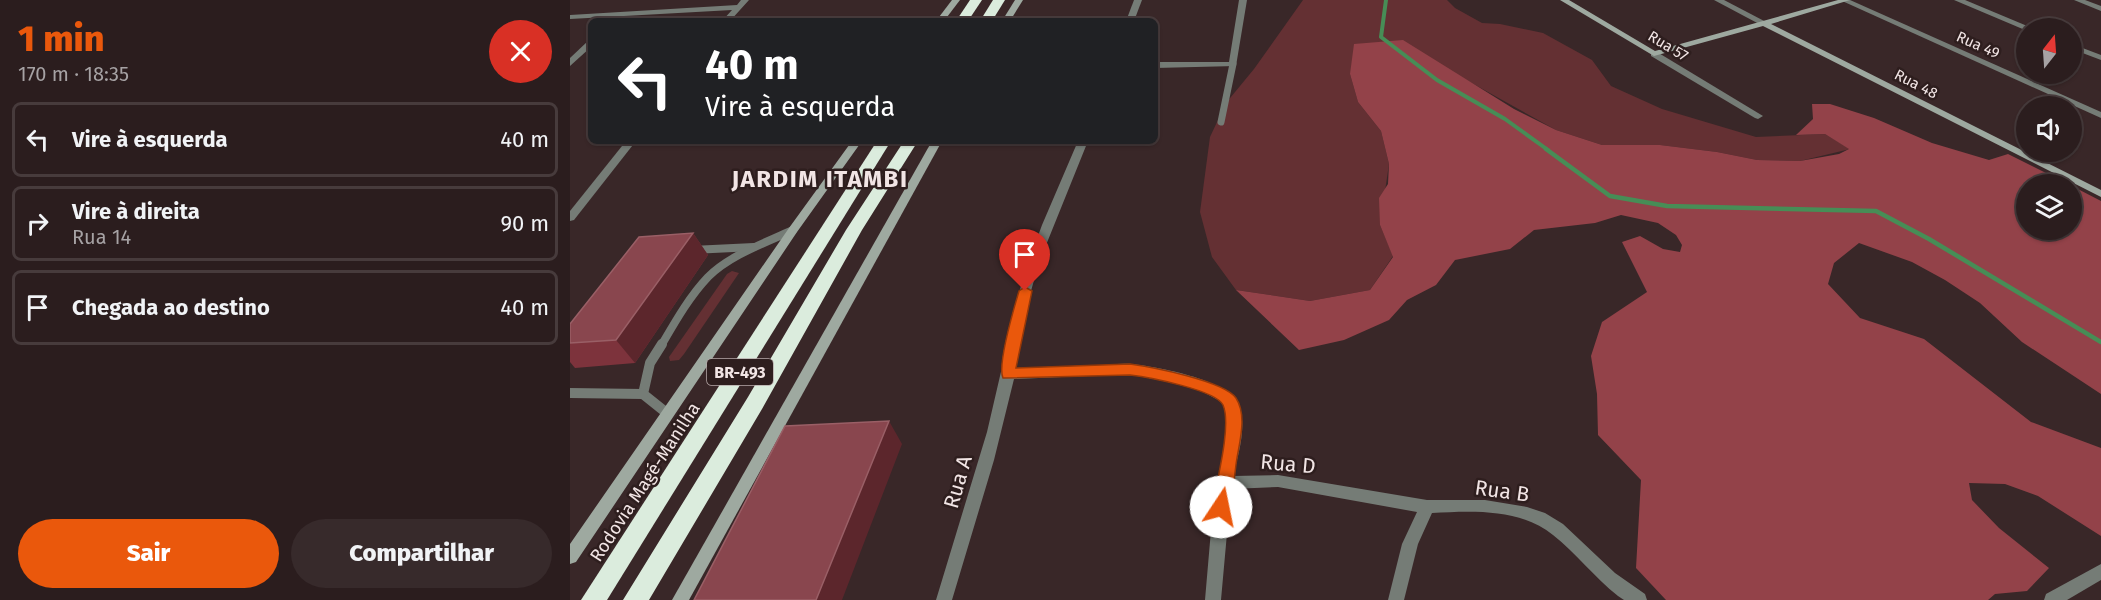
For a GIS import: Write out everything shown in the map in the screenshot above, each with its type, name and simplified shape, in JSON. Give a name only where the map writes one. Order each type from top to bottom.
[{"type":"highway","points":[[964,18],[976,0]]},
{"type":"highway","points":[[988,18],[999,0]]},
{"type":"highway","name":"Rodovia Magé-Manilha","points":[[593,600],[882,144]]},
{"type":"highway","name":"BR-493","points":[[635,600],[755,403],[854,230],[909,144]]},
{"type":"main road","points":[[942,18],[956,0]]},
{"type":"main road","points":[[1008,18],[1019,0]]},
{"type":"main road","name":"Rua 57","points":[[1564,0],[1654,54]]},
{"type":"main road","points":[[1654,54],[1845,0]]},
{"type":"main road","name":"Rua 48","points":[[1764,23],[2101,195]]},
{"type":"main road","name":"BR-493","points":[[570,557],[793,230],[855,144]]},
{"type":"main road","points":[[680,600],[935,144]]},
{"type":"street","points":[[729,18],[745,0]]},
{"type":"street","points":[[1131,18],[1138,0]]},
{"type":"street","points":[[1158,65],[1233,64],[1243,0]]},
{"type":"street","name":"Rua 48","points":[[1718,0],[1764,23]]},
{"type":"street","name":"Rua 49","points":[[1845,0],[2101,115]]},
{"type":"street","points":[[1958,0],[2016,23]]},
{"type":"street","points":[[2078,0],[2101,9]]},
{"type":"street","points":[[570,16],[738,7]]},
{"type":"street","points":[[617,18],[622,14]]},
{"type":"street","points":[[570,63],[588,46]]},
{"type":"street","points":[[2082,50],[2101,58]]},
{"type":"street","name":"Rua 57","points":[[1654,54],[1758,116]]},
{"type":"street","points":[[570,218],[629,144]]},
{"type":"street","name":"Rua A","points":[[944,600],[978,490],[1008,374],[1011,349],[1031,269],[1040,242],[1082,144]]},
{"type":"street","points":[[1008,374],[1130,369],[1190,383],[1223,395],[1232,406],[1234,425],[1221,507],[1213,600]]},
{"type":"street","name":"Rua D","points":[[1225,483],[1278,481],[1427,507]]},
{"type":"street","points":[[1396,600],[1410,544],[1427,507]]},
{"type":"street","name":"Rua B","points":[[1427,507],[1498,508],[1541,519],[1564,535],[1615,584],[1639,600]]},
{"type":"street","points":[[2052,600],[2101,571]]},
{"type":"lane","points":[[1221,122],[1233,64]]},
{"type":"lane","points":[[643,394],[650,363],[686,305],[709,276],[756,247],[793,230]]},
{"type":"lane","points":[[680,250],[756,247]]},
{"type":"lane","points":[[570,393],[643,394],[668,414]]},
{"type":"shaded area","points":[[1303,0],[1447,0],[1455,8],[1482,23],[1500,24],[1543,33],[1592,60],[1611,86],[1662,109],[1756,137],[1825,134],[1850,149],[1800,161],[1757,160],[1660,145],[1602,145],[1556,130],[1461,77],[1350,74],[1358,102],[1381,131],[1389,164],[1380,225],[1393,256],[1370,290],[1310,301],[1236,290],[1212,257],[1200,212],[1210,137],[1226,103],[1254,69]]},
{"type":"shaded area","points":[[1403,40],[1514,109],[1556,130],[1602,145],[1660,145],[1757,160],[1800,161],[1839,154],[1849,149],[1825,134],[1796,135],[1813,119],[1812,104],[1830,104],[1874,118],[1932,143],[1989,160],[2008,154],[2016,158],[2016,162],[2024,162],[2048,174],[2016,174],[2016,240],[2082,240],[2082,191],[2101,201],[2101,394],[2022,342],[1980,303],[1912,262],[1859,243],[1834,263],[1828,284],[1860,318],[1924,339],[2031,422],[2101,448],[2101,536],[2038,496],[2005,484],[1969,483],[1972,500],[1999,528],[2049,568],[2027,591],[1995,594],[1988,600],[1666,600],[1636,568],[1641,480],[1598,435],[1597,394],[1591,356],[1602,322],[1647,292],[1622,242],[1640,236],[1663,249],[1680,252],[1682,245],[1676,235],[1658,223],[1621,215],[1595,223],[1534,230],[1510,249],[1455,260],[1436,285],[1407,300],[1389,320],[1344,340],[1299,350],[1236,290],[1310,301],[1370,290],[1393,257],[1380,225],[1379,198],[1388,184],[1389,164],[1381,131],[1358,102],[1350,74],[1354,44]]},
{"type":"shaded area","points":[[732,271],[739,273],[684,354],[679,360],[670,361],[669,357],[727,274]]},
{"type":"building","points":[[693,233],[616,340],[570,343],[570,324],[639,237]]},
{"type":"building","points":[[889,421],[816,600],[694,600],[785,426]]},
{"type":"waterway","points":[[1386,0],[1381,37],[1437,80],[1505,119],[1548,150]]},
{"type":"waterway","points":[[1546,149],[1610,196],[1667,206],[1876,211],[1929,239],[2101,342]]},
{"type":"district","name":"JARDIM ITAMBI","points":[[820,179]]},
{"type":"route","points":[[1025,291],[1011,349],[1008,374],[1130,369],[1199,385],[1223,395],[1230,401],[1234,425],[1221,507]]}]
